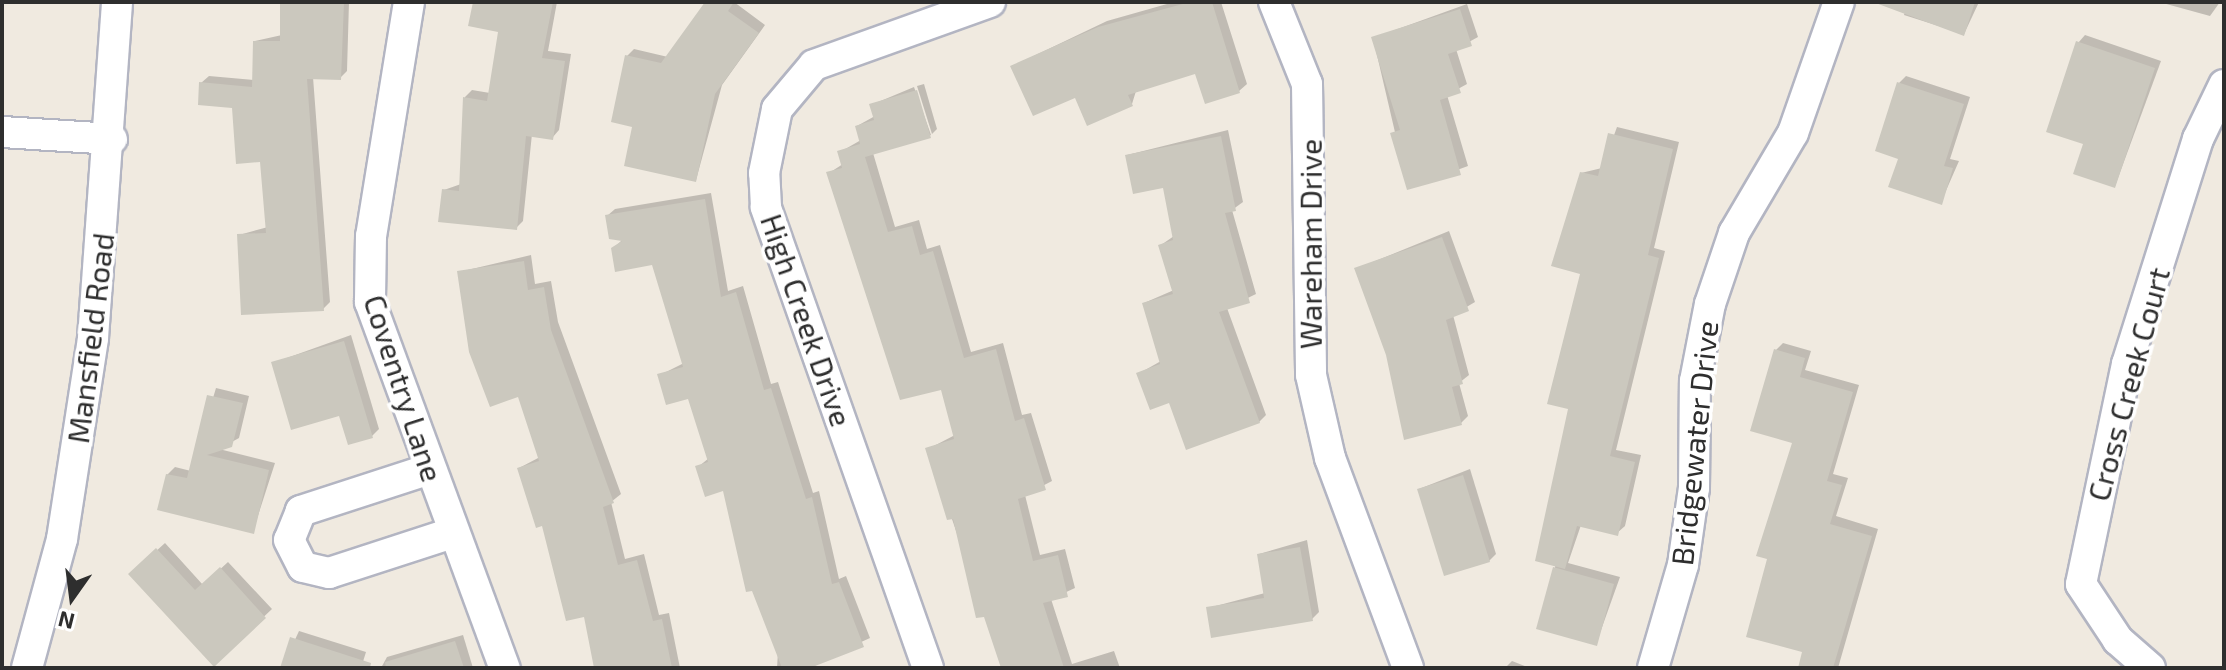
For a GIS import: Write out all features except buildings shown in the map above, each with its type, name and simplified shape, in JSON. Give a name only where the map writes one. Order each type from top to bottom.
[{"type":"street","name":"Mansfield Road","points":[[27,668],[62,539],[93,338],[112,139],[117,2]]},
{"type":"street","name":"Coventry Lane","points":[[409,2],[371,236],[370,302],[452,533],[505,668]]},
{"type":"street","name":"High Creek Drive","points":[[928,668],[766,207],[764,173],[777,109],[814,65],[990,2]]},
{"type":"street","name":"Wareham Drive","points":[[1274,2],[1307,84],[1311,375],[1330,458],[1408,668]]},
{"type":"street","name":"Bridgewater Drive","points":[[1653,668],[1683,565],[1694,488],[1695,381],[1710,304],[1734,233],[1793,133],[1839,2]]},
{"type":"street","name":"Cross Creek Court","points":[[2150,668],[2118,640],[2081,584],[2127,364],[2198,139],[2224,85]]},
{"type":"street","points":[[2,132],[112,139]]},
{"type":"street","points":[[430,469],[301,511],[289,540],[303,567],[329,573],[452,533]]}]
